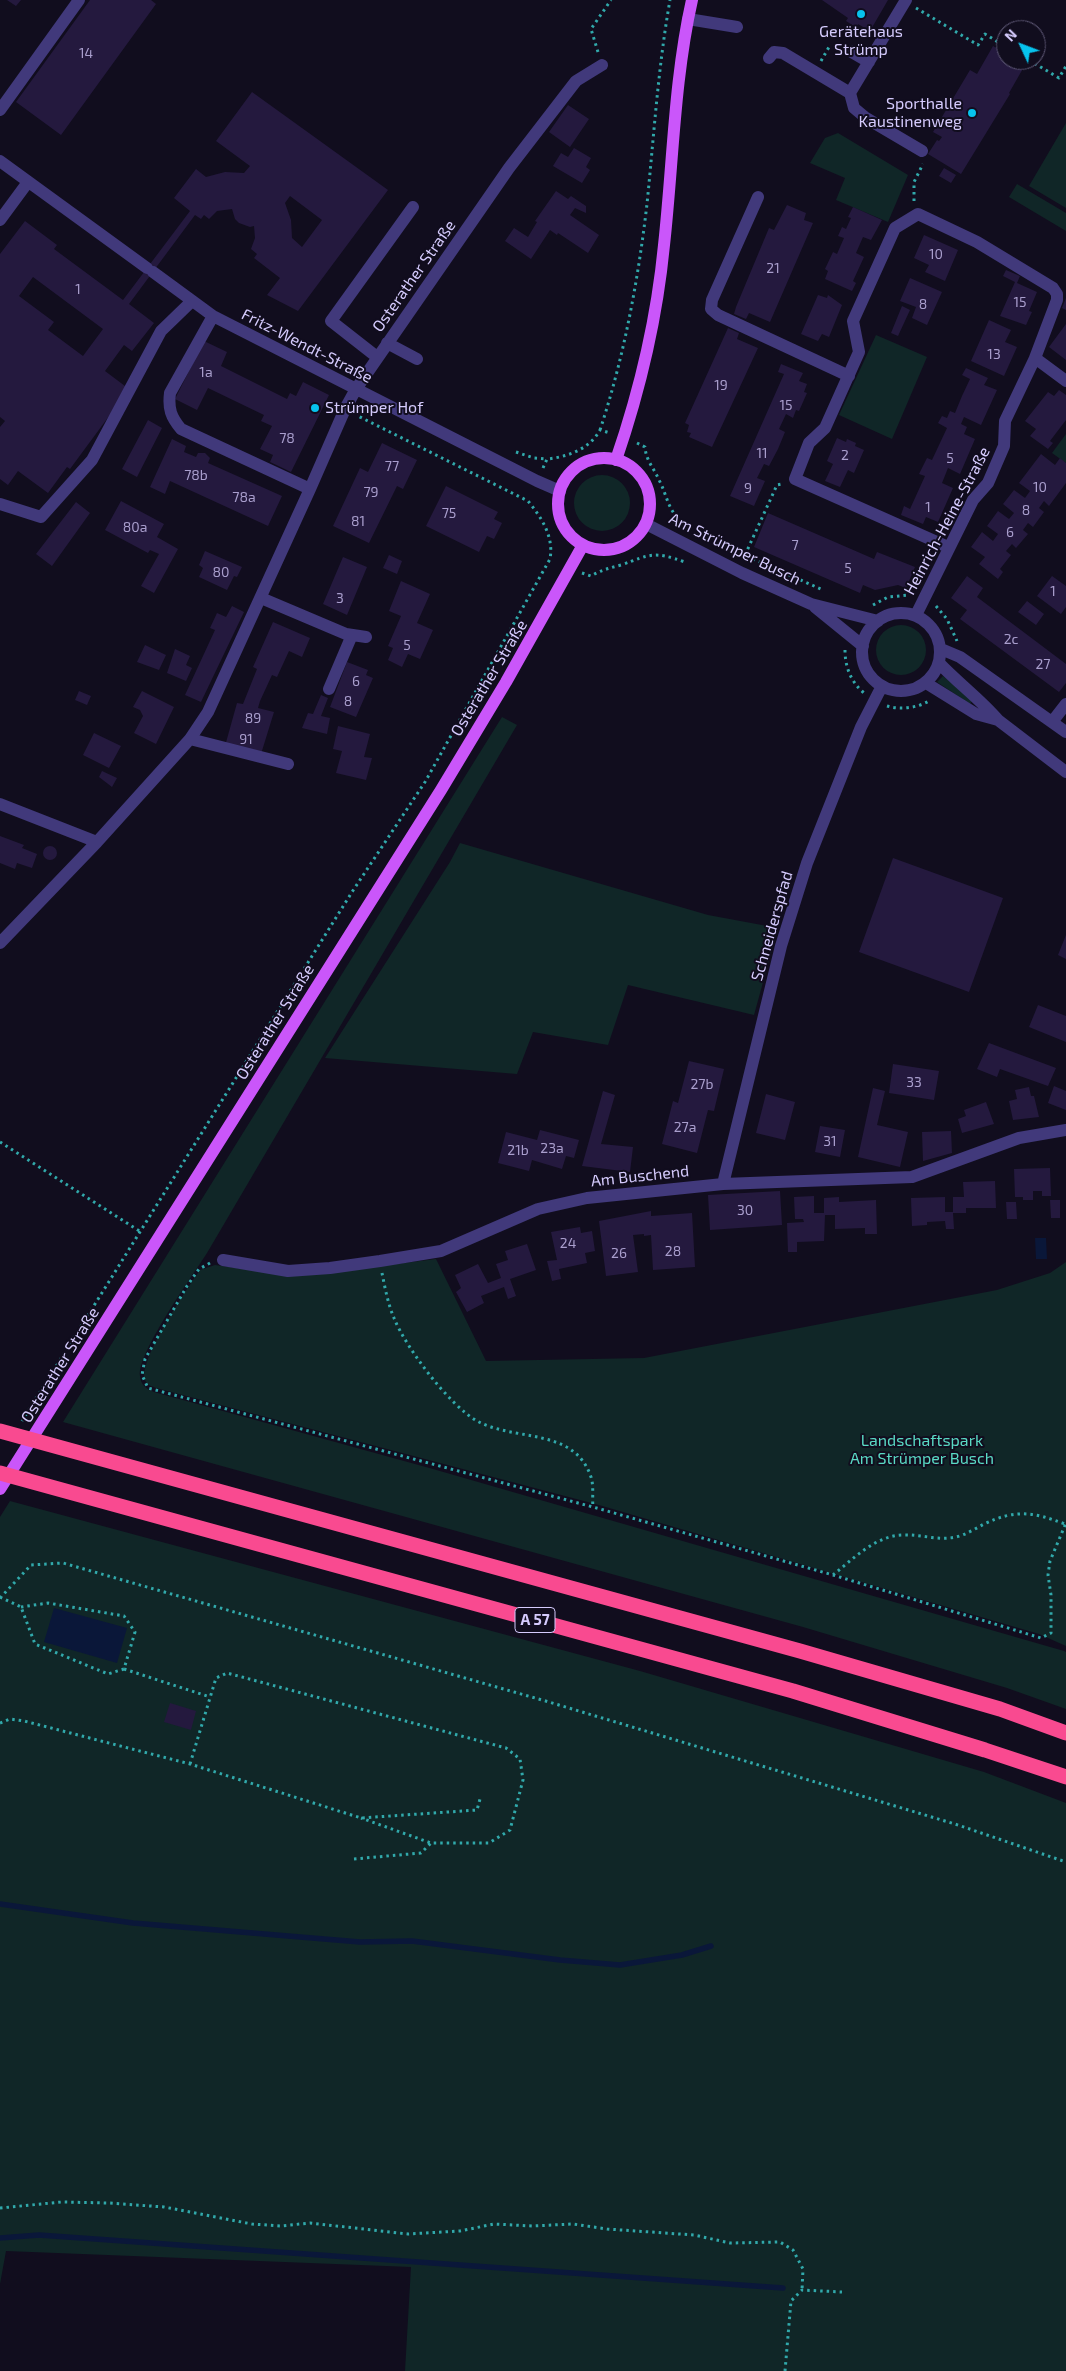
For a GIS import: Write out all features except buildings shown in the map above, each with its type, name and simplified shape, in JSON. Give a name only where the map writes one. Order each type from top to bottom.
[{"type":"highway","name":"A 57","points":[[0,1431],[800,1651],[1000,1710],[1066,1733]]},
{"type":"highway","name":"A 57","points":[[0,1473],[793,1691],[985,1750],[1066,1778]]},
{"type":"main road","points":[[616,460],[652,329],[664,247],[678,84],[692,0]]},
{"type":"main road","points":[[602,458],[616,460],[630,466],[642,478],[648,490],[650,507],[646,524],[637,536],[626,545],[612,550],[597,550],[583,545],[570,536],[562,522],[558,507],[560,491],[566,478],[576,468],[588,461],[602,458]]},
{"type":"main road","name":"Osterather Straße","points":[[0,1489],[441,790],[583,545]]},
{"type":"street","points":[[0,110],[79,0]]},
{"type":"street","points":[[905,0],[850,93],[854,108],[923,156]]},
{"type":"street","points":[[688,19],[737,27]]},
{"type":"street","points":[[850,51],[869,62]]},
{"type":"street","points":[[769,58],[774,52],[783,53],[814,78],[850,93]]},
{"type":"street","name":"Osterather Straße","points":[[0,943],[97,842],[190,739],[208,712],[345,409],[356,389],[510,168],[576,81],[602,65]]},
{"type":"street","name":"Fritz-Wendt-Straße","points":[[0,161],[212,316],[560,491]]},
{"type":"street","points":[[0,220],[28,182]]},
{"type":"street","points":[[758,197],[712,300],[711,309],[718,315],[849,376]]},
{"type":"street","points":[[377,358],[331,321],[413,207]]},
{"type":"street","points":[[918,214],[895,228],[853,322],[859,352],[825,428],[809,443],[795,479],[948,548]]},
{"type":"street","name":"Heinrich-Heine-Straße","points":[[916,615],[973,500],[988,483],[1004,446],[1006,421],[1035,358],[1057,300],[1057,294],[1048,284],[976,242],[918,214]]},
{"type":"street","points":[[0,504],[41,517],[92,460],[161,331],[192,301]]},
{"type":"street","points":[[212,316],[170,393],[169,407],[172,418],[181,429],[310,490]]},
{"type":"street","points":[[387,343],[417,359]]},
{"type":"street","points":[[1035,358],[1066,381]]},
{"type":"street","name":"Am Strümper Busch","points":[[646,524],[742,573],[811,604],[878,621]]},
{"type":"street","points":[[261,598],[352,635],[366,637]]},
{"type":"street","name":"Am Strümper Busch","points":[[811,604],[863,646]]},
{"type":"street","points":[[896,613],[916,615],[933,629],[940,649],[939,663],[934,674],[926,683],[904,691],[882,686],[872,678],[866,669],[863,658],[863,646],[870,628],[878,621],[896,613]]},
{"type":"street","points":[[329,689],[352,635]]},
{"type":"street","points":[[940,649],[960,657],[1066,732]]},
{"type":"street","points":[[939,663],[952,677],[983,703],[998,720],[1066,772]]},
{"type":"street","points":[[926,683],[976,714],[998,720]]},
{"type":"street","name":"Schneiderspfad","points":[[723,1184],[787,928],[808,863],[861,726],[882,686]]},
{"type":"street","points":[[1052,722],[1066,704]]},
{"type":"street","points":[[190,739],[288,764]]},
{"type":"street","points":[[0,804],[97,842]]},
{"type":"street","name":"Am Buschend","points":[[223,1260],[288,1271],[330,1268],[380,1261],[441,1251],[538,1210],[587,1198],[723,1184],[912,1177],[1019,1138],[1066,1130]]},
{"type":"path","points":[[602,65],[591,29],[611,0]]},
{"type":"path","points":[[600,430],[621,359],[637,273],[647,203],[655,105],[670,0]]},
{"type":"path","points":[[905,0],[978,45],[985,34],[996,41]]},
{"type":"path","points":[[1046,70],[1059,78],[1066,66]]},
{"type":"path","points":[[918,214],[914,197],[914,182],[923,156]]},
{"type":"path","points":[[20,1424],[352,892],[425,782],[550,559],[552,544],[540,515],[528,501],[345,409]]},
{"type":"path","points":[[745,555],[777,486],[795,479]]},
{"type":"path","points":[[676,516],[694,531]]},
{"type":"path","points":[[728,550],[745,555],[827,592]]},
{"type":"path","points":[[550,559],[591,576],[604,568],[618,566],[641,556],[656,554],[694,566]]},
{"type":"path","points":[[856,616],[860,607],[873,604],[888,597],[911,596],[923,599],[936,606],[947,619],[957,641],[960,657]]},
{"type":"path","points":[[848,632],[844,638],[848,671],[862,692],[894,708],[911,707],[927,702],[940,690]]},
{"type":"path","points":[[0,1142],[141,1232]]},
{"type":"path","points":[[223,1260],[209,1263],[199,1270],[172,1310],[145,1359],[142,1375],[148,1388],[593,1507],[833,1575],[1041,1638],[1051,1633],[1051,1595],[1048,1575],[1050,1561],[1066,1523],[1040,1515],[1014,1513],[959,1536],[942,1539],[902,1535],[877,1542],[833,1575]]},
{"type":"path","points":[[380,1261],[385,1290],[394,1318],[410,1347],[444,1392],[476,1420],[503,1432],[540,1437],[567,1445],[582,1458],[591,1478],[593,1507]]},
{"type":"path","points":[[124,1669],[135,1632],[124,1616],[48,1603],[21,1607],[0,1598],[31,1565],[63,1563],[549,1702],[954,1824],[1066,1862]]},
{"type":"path","points":[[21,1607],[35,1644],[108,1674],[124,1669],[210,1697]]},
{"type":"path","points":[[0,1723],[10,1719],[24,1721],[190,1764],[361,1818],[430,1843],[489,1843],[510,1830],[523,1780],[520,1759],[506,1748],[228,1673],[216,1678],[190,1764]]},
{"type":"path","points":[[361,1818],[477,1810],[480,1798]]},
{"type":"path","points":[[354,1859],[421,1853],[430,1843]]},
{"type":"path","points":[[0,2208],[62,2202],[164,2207],[252,2224],[281,2226],[310,2223],[408,2234],[460,2230],[494,2224],[532,2226],[573,2224],[607,2229],[694,2235],[730,2243],[780,2242],[793,2250],[803,2269],[802,2290],[791,2301],[786,2371]]},
{"type":"path","points":[[802,2290],[842,2292]]},
{"type":"green space","points":[[1066,123],[1066,208],[1029,186]]},
{"type":"green space","points":[[838,133],[908,175],[888,222],[836,200],[845,178],[810,163],[825,138]]},
{"type":"green space","points":[[1017,184],[1066,213],[1066,231],[1009,197]]},
{"type":"green space","points":[[876,335],[927,357],[892,439],[839,415]]},
{"type":"green space","points":[[1066,434],[1066,463],[1052,453]]},
{"type":"green space","points":[[602,475],[613,477],[622,483],[628,492],[630,503],[628,514],[622,523],[613,529],[602,531],[591,529],[582,523],[576,514],[574,503],[576,492],[582,483],[591,477]]},
{"type":"green space","points":[[896,625],[906,625],[919,632],[926,645],[926,655],[919,668],[906,675],[896,675],[887,671],[880,664],[876,655],[876,645],[880,636],[887,629]]},
{"type":"green space","points":[[943,676],[973,700],[970,704],[937,682]]},
{"type":"green space","points":[[502,717],[517,725],[207,1253],[156,1333],[141,1365],[140,1376],[143,1384],[154,1392],[433,1469],[1064,1651],[1066,1652],[1066,1709],[1007,1688],[803,1627],[63,1422]]},
{"type":"green space","points":[[460,843],[708,915],[778,928],[754,1015],[628,985],[608,1045],[533,1032],[517,1074],[325,1058],[450,862]]},
{"type":"green space","name":"Landschaftspark Am Strümper Busch","points":[[436,1259],[486,1361],[644,1358],[997,1290],[1050,1273],[1066,1262],[1066,1646],[1039,1634],[599,1505],[156,1388],[145,1380],[145,1370],[156,1341],[200,1270],[215,1265],[287,1275],[331,1272]]},
{"type":"green space","points":[[10,1501],[640,1671],[984,1772],[1066,1803],[1066,2371],[405,2371],[411,2267],[6,2251],[0,2284],[0,1517]]},
{"type":"water","points":[[1035,1238],[1046,1238],[1047,1259],[1036,1259]]},
{"type":"water","points":[[54,1608],[127,1628],[117,1663],[44,1642]]},
{"type":"waterway","points":[[0,1904],[133,1923],[360,1942],[412,1941],[560,1960],[620,1965],[682,1955],[711,1946]]},
{"type":"waterway","points":[[0,2238],[39,2235],[783,2288]]},
{"type":"place","name":"Gerätehaus Strümp","points":[[861,14]]},
{"type":"place","name":"Sporthalle Kaustinenweg","points":[[972,113]]},
{"type":"place","name":"Strümper Hof","points":[[315,408]]}]
